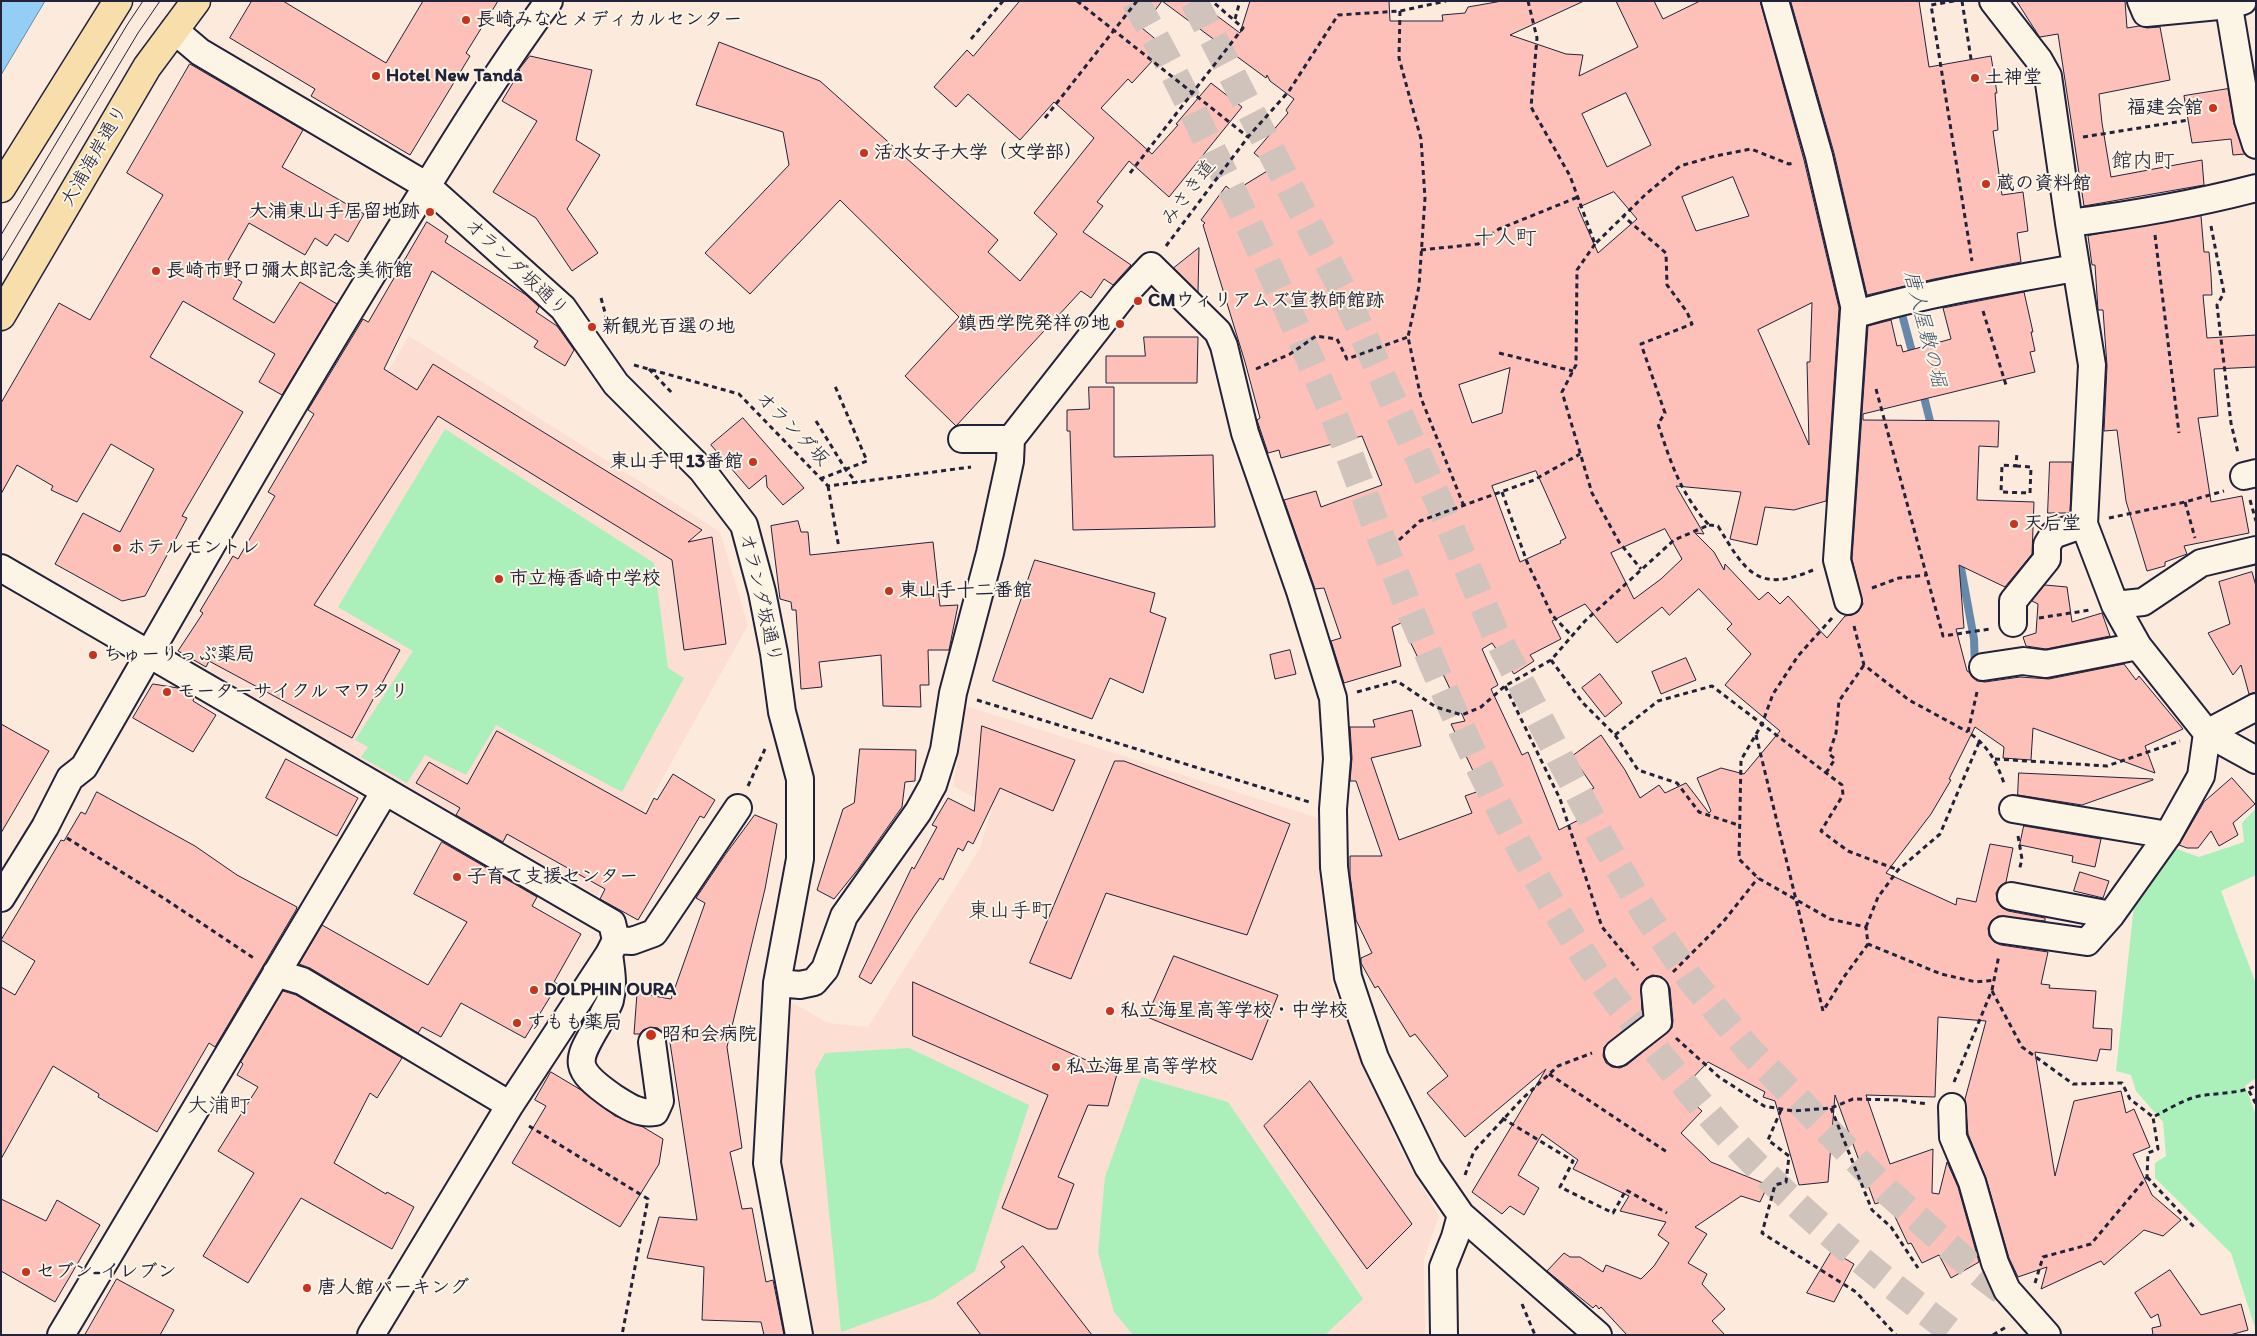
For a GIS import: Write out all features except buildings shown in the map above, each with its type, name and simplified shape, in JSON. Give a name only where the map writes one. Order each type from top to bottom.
[{"type":"highway","points":[[1,188],[118,1]]},
{"type":"highway","name":"大浦海岸通り","points":[[1,316],[147,67],[196,1]]},
{"type":"street","points":[[1,898],[45,826],[70,778],[84,767],[333,337],[427,186],[528,30],[549,1]]},
{"type":"street","points":[[1774,1],[1819,156],[1854,310],[1837,560],[1840,609]]},
{"type":"street","points":[[1993,1],[2039,60],[2048,76],[2069,224],[2092,365],[2084,524],[2115,605],[2138,646],[2207,733],[2256,760]]},
{"type":"street","points":[[2141,1],[2146,13],[2233,2],[2248,120],[2256,146]]},
{"type":"street","name":"オランダ坂通り","points":[[174,30],[200,52],[427,186],[563,308],[616,384],[702,470],[744,525],[762,592],[774,653],[782,712],[800,779],[800,859],[777,983],[767,1163],[799,1335]]},
{"type":"street","points":[[2069,224],[2152,212],[2256,188]]},
{"type":"street","points":[[777,983],[800,985],[814,982],[825,969],[844,916],[918,812],[933,785],[944,750],[954,693],[990,553],[1010,461],[1011,439],[1123,296],[1151,266],[1218,332],[1232,378],[1245,433],[1300,591],[1333,698],[1337,758],[1333,809],[1334,867],[1348,978],[1375,1058],[1428,1167],[1461,1215],[1598,1335]]},
{"type":"street","points":[[1854,310],[1856,314],[1898,302],[1976,285],[2076,268]]},
{"type":"street","points":[[962,439],[1011,439]]},
{"type":"street","points":[[2013,622],[2013,601],[2047,559],[2047,545],[2053,535],[2084,524]]},
{"type":"street","points":[[2115,605],[2143,602],[2201,563],[2256,550]]},
{"type":"street","points":[[1,568],[612,922],[610,1001],[584,1046],[582,1066],[585,1074],[604,1090],[636,1110],[645,1114],[655,1112],[660,1101],[652,1042]]},
{"type":"street","points":[[1983,667],[2023,661],[2046,664],[2138,646]]},
{"type":"street","points":[[2207,733],[2256,707]]},
{"type":"street","points":[[2004,930],[2087,942],[2111,915],[2168,835],[2202,776],[2207,733]]},
{"type":"street","points":[[61,1335],[385,791]]},
{"type":"street","points":[[371,1335],[518,1114],[612,947],[632,942],[654,933],[738,808]]},
{"type":"street","points":[[2014,809],[2168,835]]},
{"type":"street","points":[[2011,896],[2111,915]]},
{"type":"street","points":[[276,974],[302,981],[518,1114]]},
{"type":"street","points":[[1618,1052],[1658,1022],[1655,990]]},
{"type":"street","points":[[1952,1106],[1953,1137],[1972,1182],[1995,1263],[2007,1290],[2047,1335]]},
{"type":"street","points":[[1444,1335],[1443,1267],[1455,1237],[1461,1215]]},
{"type":"path","points":[[971,40],[1003,1]]},
{"type":"path","points":[[1077,1],[1194,92],[1248,137]]},
{"type":"path","points":[[1045,118],[1137,1]]},
{"type":"path","points":[[1130,173],[1243,28],[1235,19],[1212,1]]},
{"type":"path","points":[[1235,19],[1240,1]]},
{"type":"path","points":[[1446,1],[1400,11],[1399,58],[1421,139],[1425,198],[1419,286],[1408,337],[1421,398],[1463,504]]},
{"type":"path","points":[[1528,1],[1537,38],[1531,107],[1570,176],[1595,244]]},
{"type":"path","points":[[1954,1],[1931,5],[1976,285],[2006,385]]},
{"type":"path","points":[[1962,1],[1971,59]]},
{"type":"path","name":"みさき道","points":[[1151,266],[1248,137],[1290,91],[1338,15],[1400,11]]},
{"type":"path","points":[[2080,138],[2188,120]]},
{"type":"path","points":[[1641,569],[1619,542],[1592,493],[1562,392],[1576,365],[1577,270],[1595,244],[1646,194],[1680,166],[1750,149],[1789,164],[1819,156]]},
{"type":"path","points":[[1421,250],[1478,244],[1499,228],[1578,198]]},
{"type":"path","points":[[2206,201],[2224,293],[2217,305],[2231,423],[2248,478],[2256,521]]},
{"type":"path","points":[[2152,212],[2179,433]]},
{"type":"path","points":[[1623,216],[1666,253],[1667,285],[1687,312],[1692,324],[1641,344],[1665,414],[1658,424],[1677,480],[1696,511],[1709,525]]},
{"type":"path","points":[[1232,378],[1290,354],[1316,336],[1337,338],[1347,359],[1408,337]]},
{"type":"path","points":[[1499,354],[1573,371]]},
{"type":"path","name":"オランダ坂","points":[[630,364],[739,394],[828,486],[857,484],[973,467]]},
{"type":"path","points":[[648,368],[673,394]]},
{"type":"path","points":[[820,479],[867,461],[835,386]]},
{"type":"path","points":[[1876,388],[1942,636],[1976,631]]},
{"type":"path","points":[[816,421],[846,470],[857,484]]},
{"type":"path","points":[[2016,466],[2017,452]]},
{"type":"path","points":[[1399,540],[1420,521],[1534,480],[1580,454]]},
{"type":"path","points":[[2002,466],[2016,466],[2031,467],[2030,493],[2001,492],[2002,466]]},
{"type":"path","points":[[2084,524],[2185,502],[2248,478]]},
{"type":"path","points":[[828,486],[839,548]]},
{"type":"path","points":[[1502,492],[1527,562],[1552,615],[1571,635]]},
{"type":"path","points":[[2185,502],[2201,563]]},
{"type":"path","points":[[1333,698],[1397,681],[1436,707],[1462,715],[1480,707],[1505,686],[1551,660],[1571,635],[1674,540],[1709,525],[1718,526],[1740,562],[1755,574],[1768,580],[1780,581],[1796,578],[1837,560]]},
{"type":"path","points":[[1866,927],[1830,919],[1758,878],[1739,859],[1741,760],[1762,724],[1773,694],[1798,656],[1840,609],[1856,594],[1899,578],[1927,575]]},
{"type":"path","points":[[2013,622],[2115,605]]},
{"type":"path","points":[[1840,609],[1864,665],[1909,700],[1980,740],[1995,759],[2014,809],[2022,859],[2011,896]]},
{"type":"path","points":[[1551,660],[1583,703],[1615,735],[1638,770],[1676,783],[1700,812],[1741,826]]},
{"type":"path","points":[[1826,773],[1835,760],[1829,754],[1836,733],[1839,701],[1864,665]]},
{"type":"path","points":[[1968,732],[1983,667]]},
{"type":"path","points":[[1505,686],[1560,799],[1602,927],[1655,990],[1723,922],[1758,878]]},
{"type":"path","points":[[1615,735],[1658,701],[1712,686],[1842,785],[1843,795],[1821,830],[1848,850],[1898,870]]},
{"type":"path","points":[[954,693],[1333,809]]},
{"type":"path","points":[[738,808],[782,712]]},
{"type":"path","points":[[1995,759],[2107,766],[2207,733]]},
{"type":"path","points":[[1756,735],[1823,1011],[1844,977],[1868,944],[1866,927],[1878,897],[1898,870],[1940,834],[1980,740]]},
{"type":"path","points":[[63,836],[165,899],[276,974]]},
{"type":"path","points":[[1990,996],[1995,980],[2004,930]]},
{"type":"path","points":[[1868,944],[1941,974],[1976,982],[1995,980]]},
{"type":"path","points":[[1965,1055],[1992,990]]},
{"type":"path","points":[[1992,990],[2022,1047],[2073,1084],[2122,1083],[2130,1099],[2153,1117],[2158,1149],[2148,1153],[2147,1177],[2091,1244],[2043,1257],[2027,1313]]},
{"type":"path","points":[[1658,1022],[1719,1077],[1764,1106],[1781,1110],[1831,1108],[1853,1099],[1898,1100],[1952,1106]]},
{"type":"path","points":[[1461,1215],[1461,1188],[1474,1151],[1502,1118],[1549,1074],[1563,1064],[1590,1053],[1618,1052]]},
{"type":"path","points":[[1549,1074],[1667,1152]]},
{"type":"path","points":[[2153,1117],[2192,1098],[2223,1092],[2249,1091],[2256,1085]]},
{"type":"path","points":[[2249,1091],[2256,1104]]},
{"type":"path","points":[[1831,1108],[1872,1210],[1892,1227],[1918,1268]]},
{"type":"path","points":[[1781,1110],[1768,1140],[1789,1156],[1786,1182],[1775,1185],[1762,1233],[1856,1292],[1896,1335]]},
{"type":"path","points":[[518,1114],[648,1199],[622,1335]]},
{"type":"path","points":[[1502,1118],[1573,1162],[1560,1187],[1613,1213],[1626,1190],[1667,1213]]},
{"type":"path","points":[[2147,1177],[2194,1227]]},
{"type":"shaded area","name":"市立梅香崎中学校","points":[[409,336],[720,532],[748,625],[597,896],[209,672]]},
{"type":"shaded area","name":"私立海星高等学校・中学校","points":[[966,706],[1318,818],[1332,986],[1399,1147],[1439,1216],[1424,1259],[1425,1335],[807,1335],[777,1162],[786,999],[828,1023],[868,1027],[980,848],[992,807],[953,786]]},
{"type":"green space","points":[[445,429],[654,563],[668,668],[684,678],[622,792],[496,725],[466,775],[425,755],[407,783],[361,757],[368,747],[355,740],[413,651],[338,607]]},
{"type":"green space","points":[[2256,808],[2256,875],[2221,891],[2256,984],[2256,1078],[2245,1086],[2256,1115],[2256,1331],[2231,1253],[2155,1178],[2155,1163],[2166,1156],[2163,1122],[2136,1091],[2131,1075],[2116,1071],[2135,896],[2160,864],[2177,849],[2199,857],[2244,842],[2242,823]]},
{"type":"green space","points":[[909,1048],[1029,1105],[975,1271],[933,1299],[841,1332],[815,1071],[825,1053]]},
{"type":"green space","points":[[1141,1077],[1228,1102],[1363,1299],[1325,1335],[1133,1335],[1114,1312],[1098,1252],[1105,1177]]},
{"type":"water","points":[[45,1],[1,75],[1,2]]},
{"type":"waterway","name":"唐人屋敷の堀","points":[[1900,307],[1914,359]]},
{"type":"waterway","name":"唐人屋敷の堀","points":[[1922,389],[1932,429]]},
{"type":"waterway","name":"唐人屋敷の堀","points":[[1959,557],[1974,639],[1975,667]]},
{"type":"tunnel","points":[[1135,1],[1188,102],[1291,316],[1323,389],[1424,644],[1470,748],[1521,850],[1579,948],[1626,1013],[1707,1112],[1747,1156],[1831,1235],[1956,1335]]},
{"type":"tunnel","points":[[1194,1],[1343,291],[1439,502],[1496,635],[1601,837],[1645,913],[1692,981],[1749,1050],[1889,1193],[1980,1274],[2017,1302]]},
{"type":"tram line","points":[[1,235],[143,1]]},
{"type":"tram line","points":[[1,262],[138,33],[160,1]]},
{"type":"place","name":"長崎みなとメディカルセンター","points":[[466,20]]},
{"type":"place","name":"Hotel New Tanda","points":[[376,76]]},
{"type":"place","name":"土神堂","points":[[1975,78]]},
{"type":"place","name":"福建会舘","points":[[2213,108]]},
{"type":"place","name":"活水女子大学（文学部）","points":[[864,153]]},
{"type":"place","name":"蔵の資料館","points":[[1986,184]]},
{"type":"place","name":"大浦東山手居留地跡","points":[[430,212]]},
{"type":"place","name":"長崎市野口彌太郎記念美術館","points":[[156,271]]},
{"type":"place","name":"CMウィリアムズ宣教師館跡","points":[[1138,301]]},
{"type":"place","name":"鎮西学院発祥の地","points":[[1120,324]]},
{"type":"place","name":"新観光百選の地","points":[[592,327]]},
{"type":"place","name":"東山手甲13番館","points":[[753,462]]},
{"type":"place","name":"天后堂","points":[[2014,524]]},
{"type":"place","name":"ホテルモントレ","points":[[117,548]]},
{"type":"place","name":"市立梅香崎中学校","points":[[499,579]]},
{"type":"place","name":"東山手十二番館","points":[[889,591]]},
{"type":"place","name":"ちゅーりっぷ薬局","points":[[93,655]]},
{"type":"place","name":"モーターサイクル マワタリ","points":[[167,692]]},
{"type":"place","name":"子育て支援センター","points":[[457,877]]},
{"type":"place","name":"DOLPHIN OURA","points":[[534,990]]},
{"type":"place","name":"私立海星高等学校・中学校","points":[[1110,1011]]},
{"type":"place","name":"すもも薬局","points":[[517,1023]]},
{"type":"place","name":"昭和会病院","points":[[651,1035]]},
{"type":"place","name":"私立海星高等学校","points":[[1056,1067]]},
{"type":"place","name":"セブン-イレブン","points":[[26,1272]]},
{"type":"place","name":"唐人館パーキング","points":[[307,1288]]},
{"type":"district","name":"館内町","points":[[2143,162]]},
{"type":"district","name":"十人町","points":[[1505,239]]},
{"type":"district","name":"東山手町","points":[[1010,912]]},
{"type":"district","name":"大浦町","points":[[219,1107]]}]
